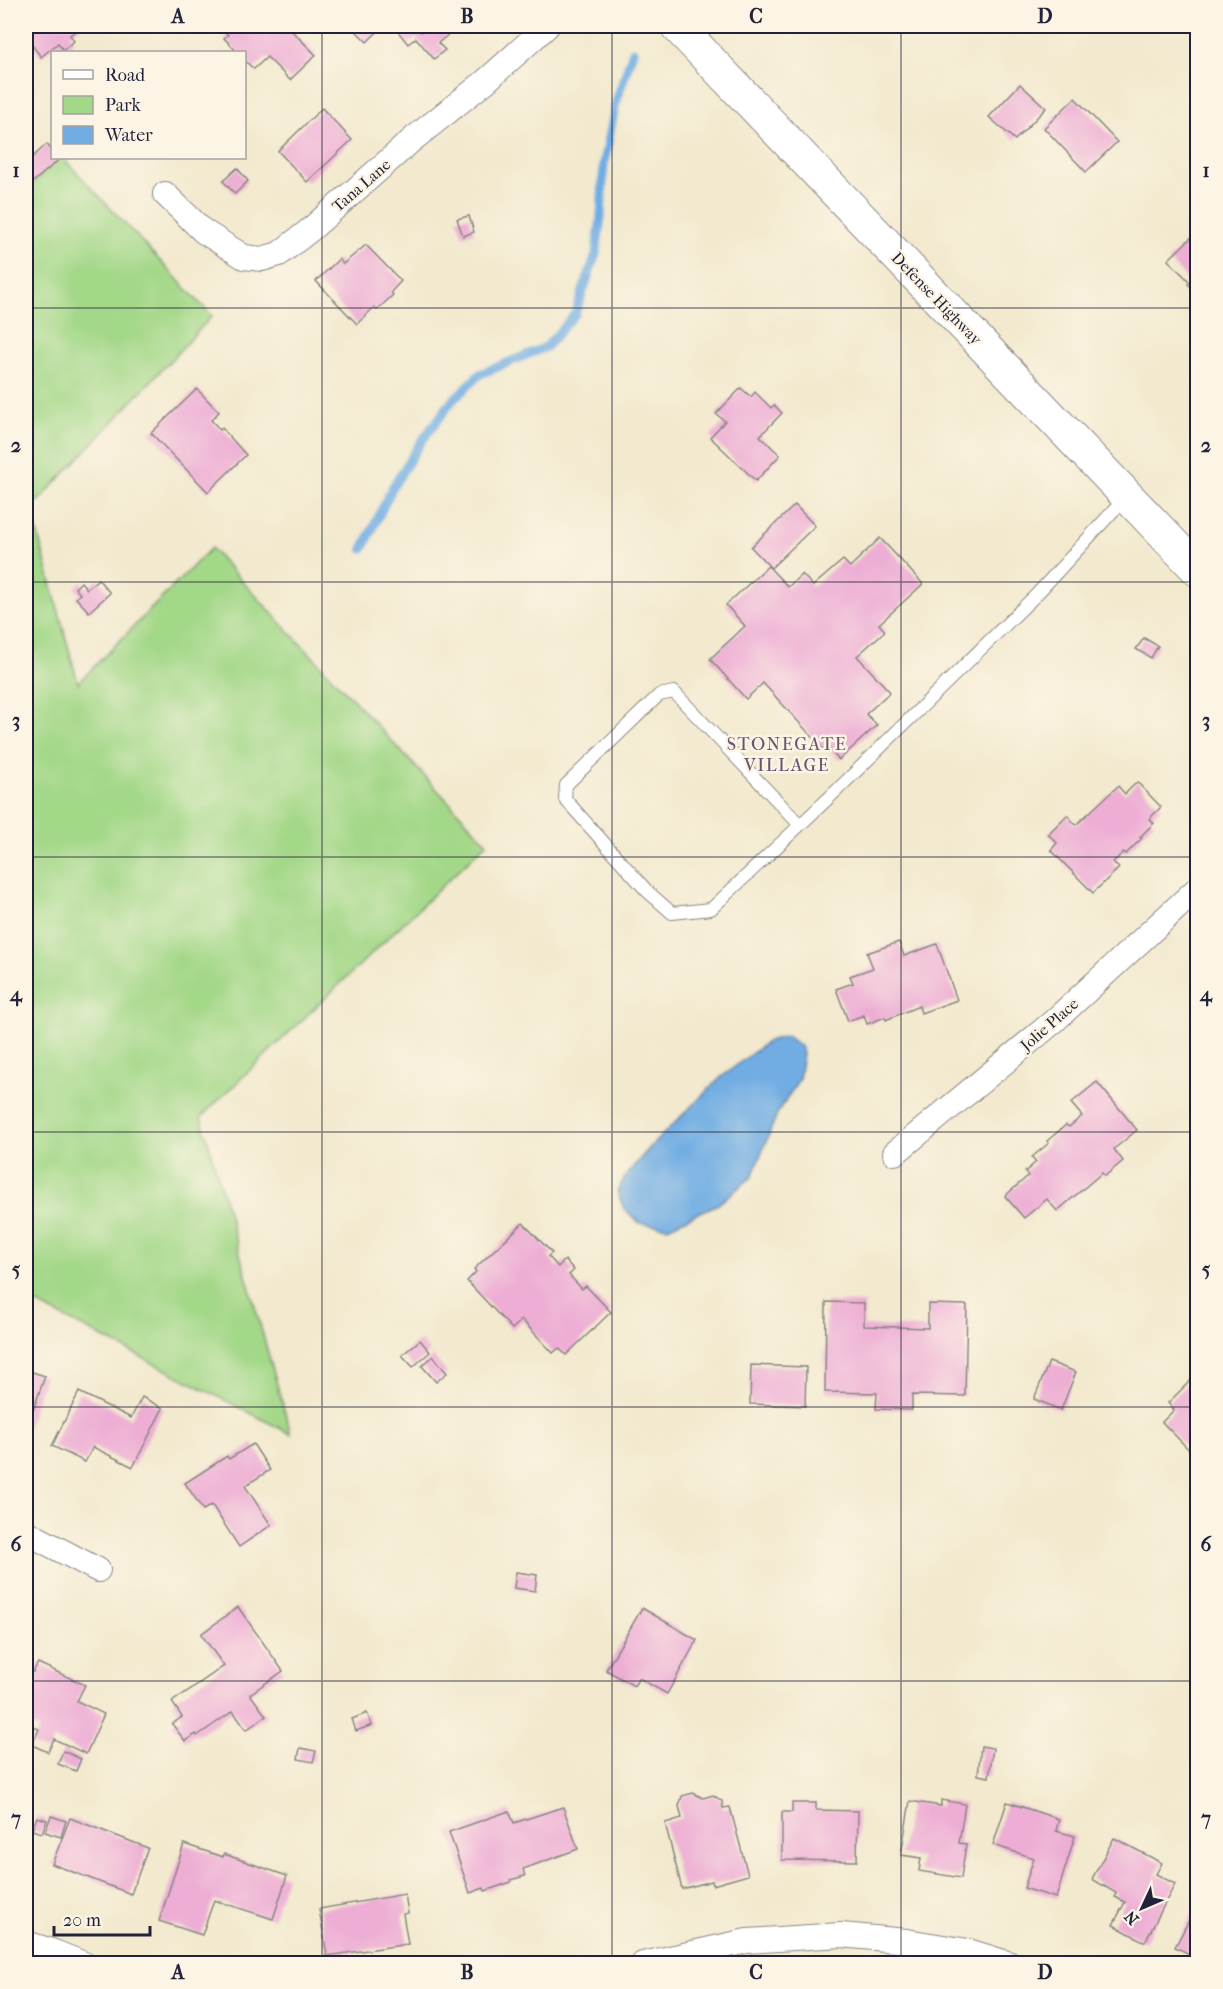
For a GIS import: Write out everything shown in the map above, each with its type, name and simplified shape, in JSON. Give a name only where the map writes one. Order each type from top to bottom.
[{"type":"main road","name":"Defense Highway","points":[[677,26],[1197,570]]},
{"type":"street","name":"Tana Lane","points":[[165,194],[203,231],[244,257],[262,259],[279,254],[310,230],[412,140],[486,81],[547,26]]},
{"type":"street","name":"Jolie Place","points":[[895,1153],[1053,1022],[1197,888]]},
{"type":"street","points":[[26,1532],[98,1570]]},
{"type":"street","points":[[643,1964],[747,1941],[841,1935],[907,1941],[968,1952],[1010,1964]]},
{"type":"street","points":[[26,1943],[84,1964]]},
{"type":"lane","points":[[800,825],[674,692],[659,695],[566,785],[565,799],[647,891],[672,913],[711,909],[800,825],[1036,595],[1127,496]]},
{"type":"green space","points":[[58,159],[64,159],[212,316],[31,509],[78,683],[211,548],[487,843],[201,1117],[291,1434],[26,1298],[26,190]]},
{"type":"water","points":[[787,1036],[799,1045],[803,1053],[799,1079],[777,1114],[752,1177],[718,1204],[668,1227],[640,1223],[624,1209],[617,1191],[627,1174],[652,1145],[719,1079],[768,1041]]},
{"type":"building","points":[[26,26],[82,26],[70,35],[74,41],[63,50],[58,43],[41,57],[26,37],[28,37]]},
{"type":"building","points":[[234,26],[294,26],[290,29],[316,55],[290,80],[267,57],[254,69],[246,62],[246,51],[236,51],[224,38],[228,35],[226,33]]},
{"type":"building","points":[[362,26],[372,26],[378,31],[367,42],[356,31]]},
{"type":"building","points":[[400,26],[416,26],[421,32],[425,29],[423,26],[459,26],[438,43],[445,50],[434,59],[416,38],[408,44],[396,29]]},
{"type":"building","points":[[1020,84],[1046,108],[1015,140],[989,117]]},
{"type":"building","points":[[1075,98],[1117,142],[1086,172],[1044,128]]},
{"type":"building","points":[[322,108],[352,140],[307,182],[278,151]]},
{"type":"building","points":[[47,144],[51,150],[51,159],[60,159],[33,182],[26,173],[26,163]]},
{"type":"building","points":[[237,168],[248,181],[235,194],[223,181]]},
{"type":"building","points":[[469,216],[474,232],[463,236],[457,219]]},
{"type":"building","points":[[1198,231],[1198,294],[1188,284],[1190,282],[1168,260]]},
{"type":"building","points":[[366,245],[401,281],[391,292],[393,295],[377,310],[374,307],[357,324],[316,281],[339,259],[343,264]]},
{"type":"building","points":[[741,388],[751,397],[755,392],[771,408],[774,405],[782,413],[760,436],[780,455],[756,481],[710,437],[725,421],[716,414]]},
{"type":"building","points":[[197,389],[219,412],[211,420],[220,430],[222,428],[246,455],[208,492],[151,433]]},
{"type":"building","points":[[795,505],[815,526],[771,568],[751,547]]},
{"type":"building","points":[[880,538],[923,584],[879,624],[885,631],[857,656],[890,692],[866,714],[877,725],[839,760],[829,749],[826,752],[763,683],[746,699],[710,659],[745,626],[726,605],[768,566],[788,587],[802,574],[813,586],[843,560],[850,567]]},
{"type":"building","points":[[98,579],[110,593],[89,612],[76,598],[80,594],[75,588],[81,582],[87,589]]},
{"type":"building","points":[[1144,638],[1158,646],[1151,658],[1136,649]]},
{"type":"building","points":[[1137,782],[1161,807],[1149,819],[1154,823],[1140,837],[1142,838],[1126,854],[1124,852],[1113,862],[1119,868],[1093,893],[1051,850],[1057,843],[1048,834],[1067,815],[1076,825],[1118,786],[1125,794]]},
{"type":"building","points":[[899,942],[904,956],[937,944],[957,1000],[921,1013],[919,1006],[886,1020],[885,1017],[867,1024],[864,1015],[848,1021],[836,989],[853,983],[850,976],[873,968],[867,953]]},
{"type":"building","points":[[1097,1082],[1137,1130],[1114,1149],[1123,1161],[1105,1176],[1102,1173],[1057,1211],[1047,1199],[1024,1218],[1005,1196],[1028,1176],[1025,1172],[1036,1162],[1032,1157],[1049,1143],[1047,1141],[1066,1125],[1069,1127],[1082,1116],[1071,1103]]},
{"type":"building","points":[[523,1223],[552,1253],[548,1256],[558,1267],[565,1260],[574,1270],[569,1275],[582,1289],[586,1286],[611,1312],[566,1355],[559,1348],[553,1353],[522,1320],[512,1329],[467,1281],[476,1272],[474,1269]]},
{"type":"building","points":[[826,1302],[864,1303],[864,1326],[928,1328],[928,1304],[967,1305],[965,1396],[912,1395],[912,1410],[876,1409],[877,1393],[825,1392]]},
{"type":"building","points":[[420,1340],[430,1352],[413,1367],[402,1355]]},
{"type":"building","points":[[433,1356],[447,1373],[436,1382],[422,1366]]},
{"type":"building","points":[[1049,1362],[1076,1372],[1061,1410],[1034,1399]]},
{"type":"building","points":[[751,1365],[806,1367],[805,1406],[750,1404]]},
{"type":"building","points":[[26,1370],[45,1376],[26,1431]]},
{"type":"building","points":[[1198,1373],[1198,1459],[1162,1422],[1174,1410],[1168,1403]]},
{"type":"building","points":[[79,1392],[131,1418],[142,1397],[163,1408],[133,1467],[93,1447],[85,1462],[52,1446]]},
{"type":"building","points":[[253,1444],[270,1470],[245,1486],[271,1525],[239,1547],[212,1505],[203,1510],[185,1483],[227,1456],[229,1459]]},
{"type":"building","points":[[516,1572],[537,1575],[535,1591],[514,1588]]},
{"type":"building","points":[[238,1607],[283,1671],[250,1694],[266,1716],[246,1730],[233,1711],[197,1736],[196,1734],[185,1741],[172,1724],[182,1717],[172,1702],[224,1666],[201,1634]]},
{"type":"building","points":[[642,1608],[697,1640],[667,1694],[639,1678],[634,1686],[606,1670]]},
{"type":"building","points":[[38,1663],[85,1685],[77,1701],[104,1714],[86,1754],[54,1739],[48,1752],[32,1745],[39,1729],[26,1723],[26,1682],[29,1683],[31,1672]]},
{"type":"building","points":[[367,1713],[372,1725],[356,1731],[352,1719]]},
{"type":"building","points":[[981,1746],[993,1748],[989,1777],[978,1775]]},
{"type":"building","points":[[300,1748],[316,1751],[313,1762],[298,1759]]},
{"type":"building","points":[[63,1751],[81,1759],[76,1771],[58,1764]]},
{"type":"building","points":[[693,1793],[703,1798],[713,1795],[722,1801],[723,1808],[730,1807],[748,1875],[713,1885],[712,1881],[682,1889],[665,1823],[682,1818],[679,1806],[682,1796]]},
{"type":"building","points":[[941,1800],[965,1804],[959,1843],[966,1844],[961,1878],[919,1871],[921,1858],[901,1855],[910,1801],[941,1806]]},
{"type":"building","points":[[1007,1802],[1059,1819],[1056,1831],[1075,1836],[1056,1898],[1024,1888],[1034,1858],[993,1845]]},
{"type":"building","points":[[792,1803],[816,1803],[816,1810],[858,1811],[857,1861],[782,1860],[782,1812],[792,1812]]},
{"type":"building","points":[[563,1807],[578,1849],[523,1869],[525,1876],[510,1880],[511,1882],[485,1891],[484,1888],[470,1893],[449,1832],[509,1811],[514,1823]]},
{"type":"building","points":[[51,1816],[66,1821],[61,1837],[45,1832]]},
{"type":"building","points":[[37,1817],[47,1820],[42,1833],[32,1830]]},
{"type":"building","points":[[70,1818],[148,1848],[131,1894],[52,1864]]},
{"type":"building","points":[[1114,1838],[1162,1863],[1156,1874],[1175,1884],[1145,1942],[1113,1925],[1125,1902],[1115,1897],[1116,1893],[1092,1879]]},
{"type":"building","points":[[184,1844],[223,1857],[224,1854],[287,1876],[273,1919],[214,1900],[202,1935],[159,1921]]},
{"type":"building","points":[[405,1894],[408,1913],[403,1914],[408,1944],[327,1956],[319,1909]]},
{"type":"building","points":[[1198,1903],[1198,1958],[1175,1947]]},
{"type":"waterway","points":[[363,549],[392,488],[421,442],[452,401],[480,374],[546,347],[575,314],[596,254],[604,163],[616,102],[633,51]]},
{"type":"district","name":"STONEGATE VILLAGE","points":[[787,754]]}]
